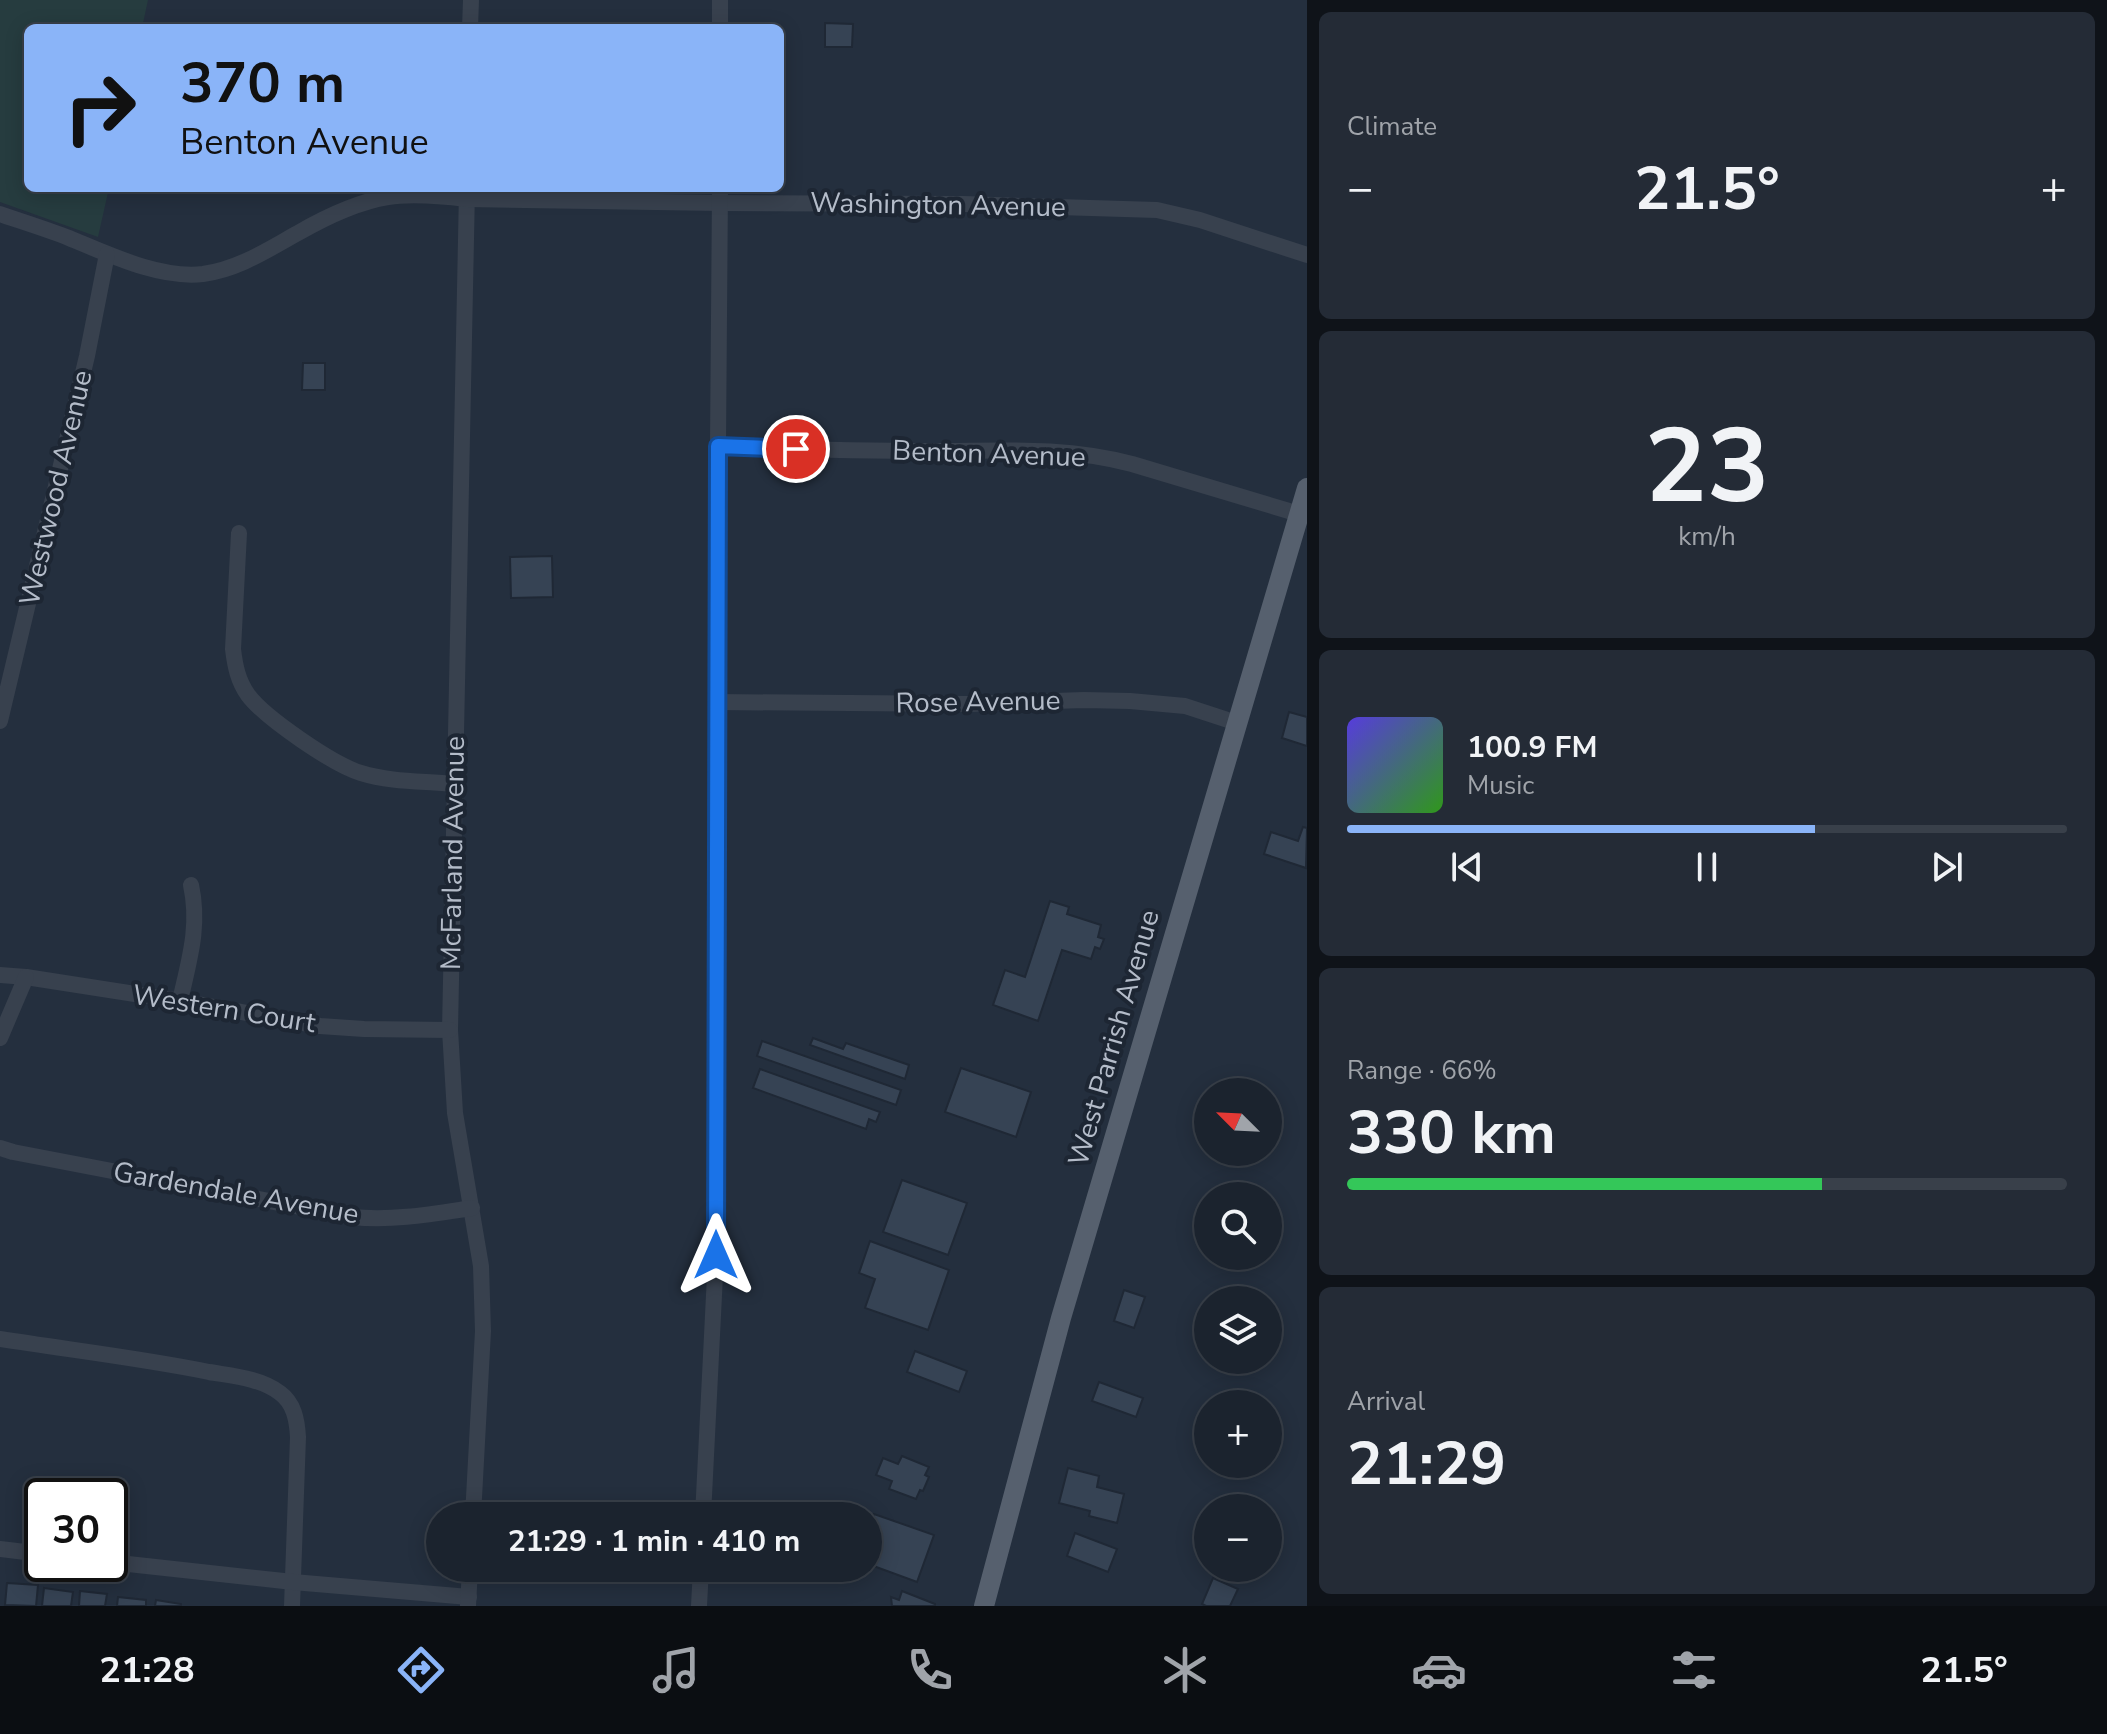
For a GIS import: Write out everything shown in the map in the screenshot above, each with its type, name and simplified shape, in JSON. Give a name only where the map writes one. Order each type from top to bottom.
[{"type":"main road","name":"West Parrish Avenue","points":[[984,1606],[1061,1318],[1307,488]]},
{"type":"street","points":[[470,24],[471,0]]},
{"type":"street","points":[[720,0],[720,24]]},
{"type":"street","name":"Washington Avenue","points":[[0,214],[107,254],[154,268],[201,274],[252,259],[299,232],[356,206],[388,197],[467,193],[720,196],[1157,210],[1200,220],[1307,255]]},
{"type":"street","name":"McFarland Avenue","points":[[467,193],[450,1030],[455,1113],[481,1266],[483,1331],[474,1502]]},
{"type":"street","points":[[704,1502],[716,1255],[720,196]]},
{"type":"street","name":"Westwood Avenue","points":[[0,721],[87,356],[107,254]]},
{"type":"street","name":"Benton Avenue","points":[[718,446],[1068,452],[1132,464],[1299,514]]},
{"type":"street","points":[[239,533],[233,649],[240,682],[258,707],[283,727],[346,767],[378,777],[453,784]]},
{"type":"street","name":"Rose Avenue","points":[[716,702],[967,704],[1130,701],[1185,706],[1237,723]]},
{"type":"street","points":[[180,1001],[195,935],[196,907],[191,885]]},
{"type":"street","name":"Western Court","points":[[0,975],[180,1001],[320,1026],[450,1030]]},
{"type":"street","points":[[0,1038],[26,977]]},
{"type":"street","name":"Gardendale Avenue","points":[[0,1148],[352,1217],[407,1218],[472,1208]]},
{"type":"street","points":[[0,1339],[224,1375],[268,1385],[282,1394],[297,1421],[298,1437],[292,1606]]},
{"type":"street","points":[[0,1549],[24,1552]]},
{"type":"street","points":[[128,1564],[468,1601]]},
{"type":"street","points":[[699,1606],[700,1582]]},
{"type":"green space","points":[[0,0],[148,0],[143,24],[24,24],[24,192],[108,192],[98,237],[0,202]]},
{"type":"building","points":[[825,23],[853,24],[852,47],[825,47]]},
{"type":"building","points":[[303,363],[325,363],[325,390],[302,390]]},
{"type":"building","points":[[552,556],[553,597],[511,598],[510,557]]},
{"type":"building","points":[[1289,712],[1307,717],[1307,746],[1282,738]]},
{"type":"building","points":[[1303,827],[1307,828],[1306,868],[1264,854],[1271,832],[1298,841]]},
{"type":"building","points":[[1050,901],[1069,907],[1067,914],[1101,925],[1098,937],[1104,939],[1100,949],[1095,947],[1091,959],[1062,950],[1038,1021],[993,1005],[1005,970],[1025,977]]},
{"type":"building","points":[[813,1038],[843,1049],[846,1043],[909,1065],[905,1079],[810,1045]]},
{"type":"building","points":[[762,1041],[901,1090],[896,1105],[757,1056]]},
{"type":"building","points":[[961,1068],[1031,1092],[1016,1137],[945,1112]]},
{"type":"building","points":[[760,1069],[880,1112],[876,1122],[869,1119],[866,1129],[753,1088]]},
{"type":"building","points":[[902,1180],[967,1203],[948,1255],[883,1232]]},
{"type":"building","points":[[870,1241],[949,1270],[928,1330],[865,1308],[875,1279],[859,1273]]},
{"type":"building","points":[[1124,1290],[1145,1297],[1134,1328],[1114,1321]]},
{"type":"building","points":[[915,1351],[967,1371],[959,1392],[907,1372]]},
{"type":"building","points":[[1099,1382],[1143,1398],[1136,1417],[1092,1401]]},
{"type":"building","points":[[902,1456],[929,1467],[925,1475],[929,1477],[916,1499],[889,1489],[892,1481],[876,1475],[883,1458],[898,1464]]},
{"type":"building","points":[[1068,1468],[1099,1476],[1097,1487],[1124,1494],[1117,1523],[1089,1516],[1090,1511],[1059,1503]]},
{"type":"building","points":[[882,1517],[934,1535],[917,1582],[882,1569]]},
{"type":"building","points":[[1075,1533],[1117,1549],[1108,1572],[1067,1556]]},
{"type":"building","points":[[1211,1582],[1222,1582],[1238,1589],[1230,1606],[1202,1604]]},
{"type":"building","points":[[7,1583],[38,1585],[36,1606],[5,1605]]},
{"type":"building","points":[[44,1588],[73,1592],[71,1606],[42,1606]]},
{"type":"building","points":[[80,1591],[107,1594],[105,1606],[79,1606]]},
{"type":"building","points":[[902,1591],[935,1606],[892,1606],[891,1597],[899,1600]]},
{"type":"building","points":[[118,1597],[146,1600],[146,1606],[117,1606]]},
{"type":"building","points":[[156,1600],[181,1604],[181,1606],[155,1606]]},
{"type":"route","points":[[716,1255],[718,446],[796,449]]}]
